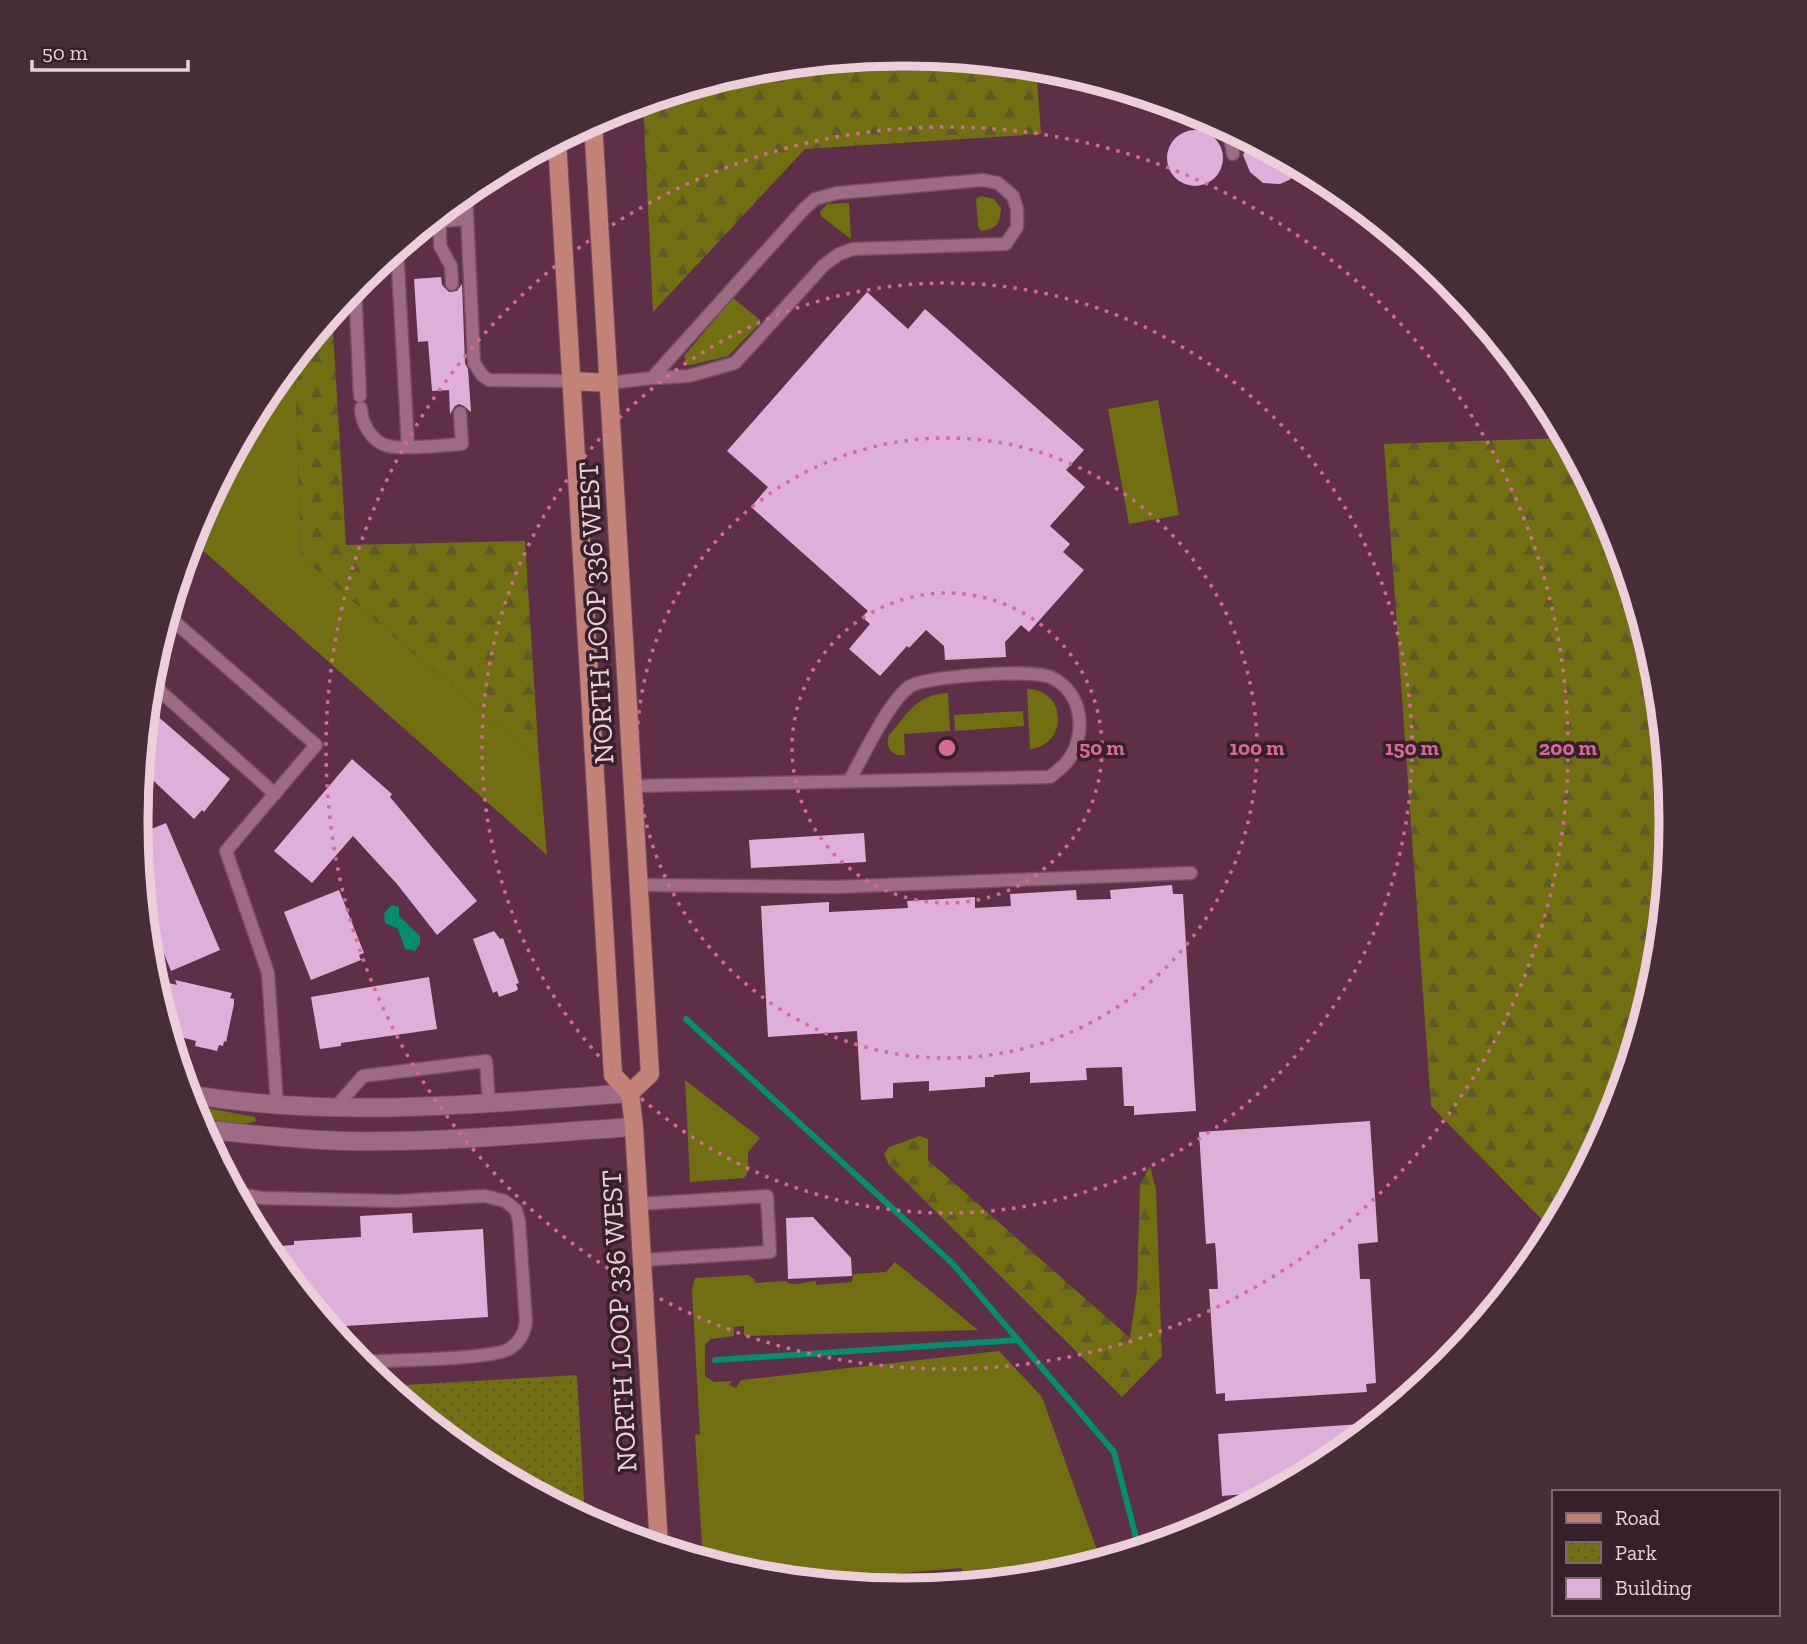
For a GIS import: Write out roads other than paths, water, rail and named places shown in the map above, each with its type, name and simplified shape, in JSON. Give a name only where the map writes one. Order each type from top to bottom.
[{"type":"main road","name":"NORTH LOOP 336 WEST","points":[[594,133],[650,1074],[630,1093]]},
{"type":"main road","name":"NORTH LOOP 336 WEST","points":[[557,151],[613,1074],[630,1093],[634,1127],[658,1536]]},
{"type":"main road","points":[[572,381],[609,383]]},
{"type":"street","points":[[200,1096],[277,1105],[405,1109],[630,1093]]},
{"type":"street","points":[[215,1131],[268,1137],[416,1141],[634,1127]]},
{"type":"lane","points":[[1231,141],[1233,154]]},
{"type":"lane","points":[[609,383],[652,377],[689,376],[734,363],[824,265],[839,254],[853,250],[1006,244],[1017,227],[1017,209],[1013,196],[998,183],[984,180],[836,193],[815,199],[652,377]]},
{"type":"lane","points":[[467,207],[474,363],[489,380],[572,381]]},
{"type":"lane","points":[[447,221],[467,219]]},
{"type":"lane","points":[[436,229],[440,246],[451,266],[452,284]]},
{"type":"lane","points":[[398,261],[408,446]]},
{"type":"lane","points":[[356,302],[361,419],[372,436],[387,446],[462,444],[460,413]]},
{"type":"lane","points":[[175,622],[316,745],[226,851],[268,973],[277,1105]]},
{"type":"lane","points":[[633,786],[849,782],[1049,777],[1066,763],[1078,740],[1080,715],[1073,695],[1051,677],[1031,673],[929,679],[909,686],[893,705],[849,782]]},
{"type":"lane","points":[[160,691],[275,793]]},
{"type":"lane","points":[[639,886],[835,887],[1191,873]]},
{"type":"lane","points":[[335,1108],[363,1076],[486,1061],[489,1103]]},
{"type":"lane","points":[[246,1195],[262,1198],[397,1201],[485,1196],[505,1201],[516,1210],[526,1322],[524,1334],[517,1342],[508,1350],[486,1355],[374,1361]]},
{"type":"lane","points":[[638,1203],[767,1196],[770,1252],[642,1260]]},
{"type":"waterway","points":[[686,1019],[952,1263],[1114,1452],[1137,1540]]},
{"type":"waterway","points":[[715,1360],[1018,1340]]}]
